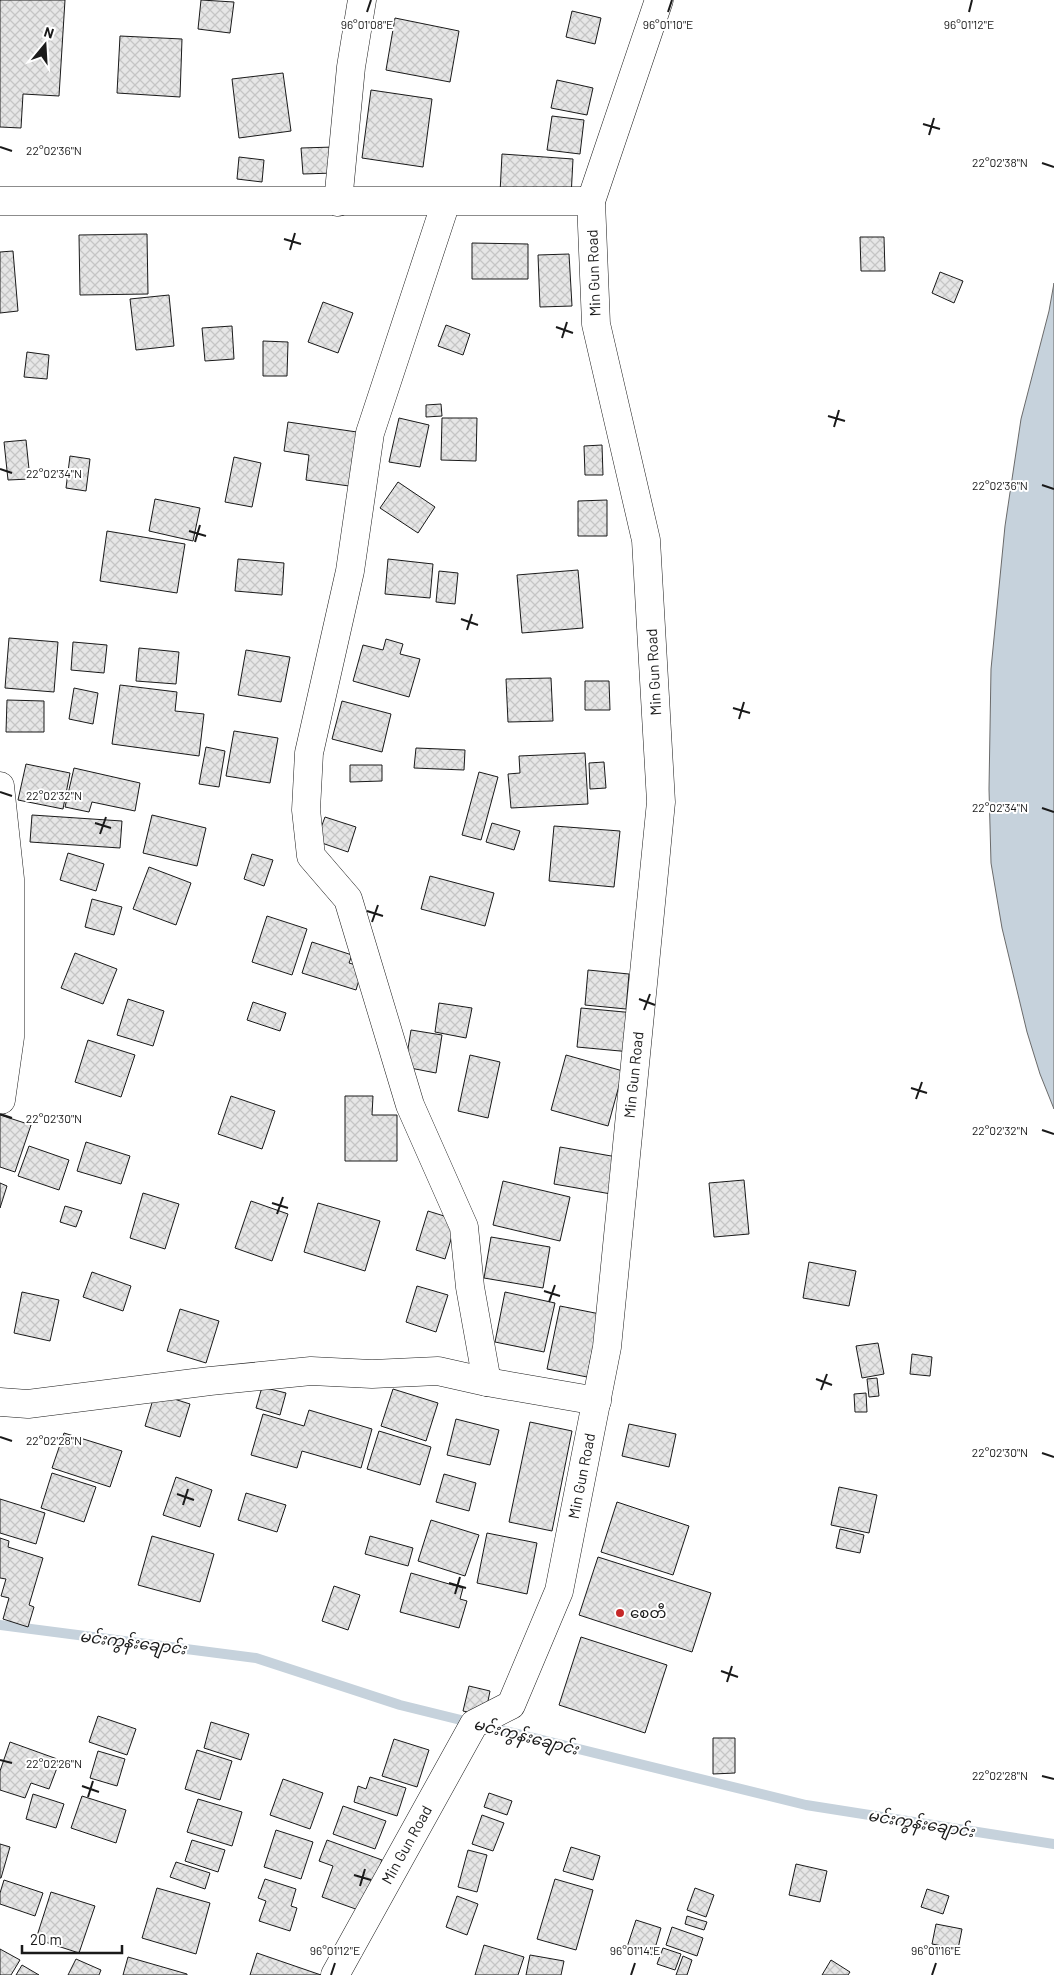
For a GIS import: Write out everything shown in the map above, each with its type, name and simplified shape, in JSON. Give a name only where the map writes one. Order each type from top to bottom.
[{"type":"street","points":[[338,202],[351,67],[362,0]]},
{"type":"street","name":"Min Gun Road","points":[[335,1975],[474,1724],[511,1705],[559,1592],[607,1347],[661,802],[646,540],[596,324],[591,202],[659,0]]},
{"type":"street","points":[[0,201],[591,202]]},
{"type":"street","points":[[446,202],[370,433],[350,571],[310,753],[306,810],[311,856],[348,899],[410,1105],[464,1227],[470,1287],[487,1382]]},
{"type":"street","points":[[0,786],[10,879],[10,1037],[1,1100]]},
{"type":"street","points":[[0,1402],[28,1404],[210,1381],[310,1371],[372,1374],[438,1371],[487,1382],[597,1400]]},
{"type":"shaded area","points":[[1054,283],[1054,1109],[1040,1074],[1027,1032],[1002,928],[991,863],[989,789],[991,669],[1005,526],[1021,419],[1049,311]]},
{"type":"building","points":[[0,0],[65,0],[59,96],[23,94],[21,128],[0,127]]},
{"type":"building","points":[[201,0],[234,2],[230,33],[198,29]]},
{"type":"building","points":[[572,11],[601,18],[595,44],[566,37]]},
{"type":"building","points":[[395,18],[459,31],[450,82],[386,70]]},
{"type":"building","points":[[120,36],[182,39],[180,97],[117,93]]},
{"type":"building","points":[[283,73],[291,131],[239,138],[232,79]]},
{"type":"building","points":[[557,80],[593,88],[587,115],[551,108]]},
{"type":"building","points":[[371,90],[432,99],[423,167],[362,158]]},
{"type":"building","points":[[552,116],[584,120],[580,154],[547,150]]},
{"type":"building","points":[[334,147],[334,173],[303,174],[301,148]]},
{"type":"building","points":[[502,154],[573,159],[571,197],[500,193]]},
{"type":"building","points":[[239,157],[264,160],[262,182],[237,179]]},
{"type":"building","points":[[147,234],[148,294],[80,295],[79,235]]},
{"type":"building","points":[[860,237],[884,237],[885,271],[861,271]]},
{"type":"building","points":[[472,243],[528,244],[528,279],[472,279]]},
{"type":"building","points":[[13,251],[18,311],[0,313],[0,252]]},
{"type":"building","points":[[569,254],[572,306],[540,307],[538,255]]},
{"type":"building","points":[[940,272],[963,281],[954,303],[932,293]]},
{"type":"building","points":[[169,295],[174,346],[136,350],[130,299]]},
{"type":"building","points":[[323,302],[353,313],[338,353],[308,342]]},
{"type":"building","points":[[446,325],[470,334],[463,355],[438,346]]},
{"type":"building","points":[[232,326],[234,359],[205,361],[202,328]]},
{"type":"building","points":[[263,341],[288,342],[287,376],[263,376]]},
{"type":"building","points":[[27,352],[49,355],[47,379],[24,377]]},
{"type":"building","points":[[441,404],[442,416],[426,417],[426,405]]},
{"type":"building","points":[[399,418],[429,425],[420,467],[389,462]]},
{"type":"building","points":[[442,418],[477,418],[476,461],[441,460]]},
{"type":"building","points":[[288,422],[357,432],[349,486],[306,480],[309,455],[284,451]]},
{"type":"building","points":[[26,440],[30,479],[8,480],[4,442]]},
{"type":"building","points":[[602,445],[603,475],[585,475],[584,446]]},
{"type":"building","points":[[70,456],[90,459],[86,491],[66,488]]},
{"type":"building","points":[[234,457],[261,463],[252,507],[225,502]]},
{"type":"building","points":[[398,482],[435,507],[418,533],[380,508]]},
{"type":"building","points":[[155,499],[200,508],[193,541],[149,531]]},
{"type":"building","points":[[607,500],[607,536],[578,536],[578,501]]},
{"type":"building","points":[[107,531],[185,544],[177,593],[100,581]]},
{"type":"building","points":[[238,559],[284,563],[282,595],[235,591]]},
{"type":"building","points":[[388,559],[433,564],[430,598],[385,594]]},
{"type":"building","points":[[578,570],[583,628],[522,633],[517,575]]},
{"type":"building","points":[[439,571],[458,573],[455,604],[436,602]]},
{"type":"building","points":[[9,638],[58,642],[54,692],[5,688]]},
{"type":"building","points":[[386,639],[403,644],[400,654],[420,659],[409,697],[353,681],[363,645],[383,650]]},
{"type":"building","points":[[73,642],[107,645],[104,673],[71,670]]},
{"type":"building","points":[[139,648],[179,652],[176,684],[136,681]]},
{"type":"building","points":[[246,650],[290,657],[281,702],[238,695]]},
{"type":"building","points":[[551,678],[553,721],[508,722],[506,679]]},
{"type":"building","points":[[585,681],[609,681],[610,710],[585,710]]},
{"type":"building","points":[[120,685],[177,692],[175,711],[204,714],[199,756],[112,744]]},
{"type":"building","points":[[74,688],[98,693],[93,724],[69,719]]},
{"type":"building","points":[[7,700],[44,701],[44,732],[6,732]]},
{"type":"building","points":[[342,701],[391,714],[382,752],[332,739]]},
{"type":"building","points":[[234,731],[278,738],[270,783],[226,776]]},
{"type":"building","points":[[206,747],[225,751],[219,787],[199,784]]},
{"type":"building","points":[[416,748],[465,750],[464,770],[414,768]]},
{"type":"building","points":[[585,753],[588,804],[511,808],[508,774],[520,773],[519,756]]},
{"type":"building","points":[[604,762],[606,788],[590,789],[589,763]]},
{"type":"building","points":[[26,764],[70,773],[63,809],[18,800]]},
{"type":"building","points":[[350,765],[382,765],[382,781],[350,782]]},
{"type":"building","points":[[74,768],[140,783],[135,811],[92,802],[89,812],[65,807]]},
{"type":"building","points":[[479,772],[498,777],[481,840],[462,835]]},
{"type":"building","points":[[32,815],[122,821],[120,848],[30,842]]},
{"type":"building","points":[[152,815],[206,828],[197,866],[143,853]]},
{"type":"building","points":[[325,817],[356,827],[348,852],[316,841]]},
{"type":"building","points":[[492,823],[520,831],[514,850],[486,842]]},
{"type":"building","points":[[554,826],[620,831],[614,887],[549,881]]},
{"type":"building","points":[[68,853],[104,864],[96,891],[60,880]]},
{"type":"building","points":[[252,854],[273,860],[264,886],[244,879]]},
{"type":"building","points":[[149,867],[191,883],[176,925],[133,909]]},
{"type":"building","points":[[430,876],[494,893],[485,926],[421,909]]},
{"type":"building","points":[[92,899],[122,907],[114,935],[85,927]]},
{"type":"building","points":[[267,916],[307,929],[292,975],[252,962]]},
{"type":"building","points":[[312,942],[352,955],[349,963],[363,967],[356,990],[302,973]]},
{"type":"building","points":[[75,953],[117,969],[103,1004],[61,988]]},
{"type":"building","points":[[588,970],[629,974],[626,1009],[585,1005]]},
{"type":"building","points":[[128,999],[164,1011],[153,1046],[117,1035]]},
{"type":"building","points":[[253,1002],[286,1013],[280,1031],[247,1020]]},
{"type":"building","points":[[439,1003],[472,1008],[466,1038],[435,1032]]},
{"type":"building","points":[[581,1008],[635,1013],[631,1052],[577,1047]]},
{"type":"building","points":[[411,1030],[442,1035],[436,1073],[405,1067]]},
{"type":"building","points":[[88,1040],[135,1055],[121,1097],[75,1082]]},
{"type":"building","points":[[470,1055],[500,1062],[488,1118],[458,1111]]},
{"type":"building","points":[[566,1055],[623,1071],[608,1126],[551,1110]]},
{"type":"building","points":[[231,1096],[275,1111],[262,1149],[218,1134]]},
{"type":"building","points":[[345,1096],[373,1096],[372,1115],[397,1115],[397,1161],[345,1161]]},
{"type":"building","points":[[0,1115],[31,1125],[15,1172],[0,1167]]},
{"type":"building","points":[[86,1142],[130,1156],[121,1184],[77,1171]]},
{"type":"building","points":[[29,1146],[69,1160],[59,1190],[18,1176]]},
{"type":"building","points":[[560,1147],[617,1157],[611,1194],[554,1184]]},
{"type":"building","points":[[744,1180],[749,1234],[714,1237],[709,1183]]},
{"type":"building","points":[[503,1181],[570,1197],[560,1241],[493,1225]]},
{"type":"building","points":[[0,1183],[7,1186],[0,1208]]},
{"type":"building","points":[[143,1193],[179,1204],[165,1249],[130,1238]]},
{"type":"building","points":[[251,1201],[288,1214],[272,1261],[235,1248]]},
{"type":"building","points":[[318,1203],[380,1221],[365,1271],[304,1252]]},
{"type":"building","points":[[65,1206],[82,1211],[76,1227],[60,1222]]},
{"type":"building","points":[[428,1211],[457,1220],[445,1259],[416,1250]]},
{"type":"building","points":[[491,1237],[550,1247],[543,1288],[484,1278]]},
{"type":"building","points":[[809,1262],[856,1271],[849,1306],[803,1298]]},
{"type":"building","points":[[92,1272],[131,1286],[123,1311],[83,1297]]},
{"type":"building","points":[[417,1286],[448,1295],[436,1332],[406,1322]]},
{"type":"building","points":[[22,1292],[59,1300],[50,1341],[14,1333]]},
{"type":"building","points":[[505,1292],[555,1303],[544,1352],[495,1342]]},
{"type":"building","points":[[560,1306],[600,1314],[587,1377],[547,1369]]},
{"type":"building","points":[[180,1309],[219,1321],[206,1363],[167,1351]]},
{"type":"building","points":[[878,1343],[884,1374],[862,1378],[856,1346]]},
{"type":"building","points":[[912,1354],[932,1357],[930,1376],[910,1374]]},
{"type":"building","points":[[877,1378],[879,1396],[869,1397],[867,1379]]},
{"type":"building","points":[[262,1387],[286,1393],[280,1415],[256,1408]]},
{"type":"building","points":[[393,1389],[438,1403],[426,1441],[381,1426]]},
{"type":"building","points":[[155,1393],[190,1404],[180,1437],[145,1426]]},
{"type":"building","points":[[866,1393],[867,1412],[855,1412],[854,1394]]},
{"type":"building","points":[[309,1410],[372,1429],[361,1468],[302,1451],[297,1468],[251,1455],[263,1414],[304,1426]]},
{"type":"building","points":[[456,1419],[499,1430],[490,1465],[447,1455]]},
{"type":"building","points":[[530,1422],[572,1431],[552,1531],[509,1522]]},
{"type":"building","points":[[629,1424],[676,1434],[669,1467],[622,1456]]},
{"type":"building","points":[[379,1431],[431,1447],[420,1485],[367,1469]]},
{"type":"building","points":[[64,1433],[122,1451],[110,1487],[52,1468]]},
{"type":"building","points":[[52,1473],[96,1487],[84,1522],[41,1508]]},
{"type":"building","points":[[444,1474],[476,1483],[469,1511],[436,1502]]},
{"type":"building","points":[[176,1477],[212,1490],[200,1527],[163,1515]]},
{"type":"building","points":[[839,1487],[877,1495],[869,1533],[831,1525]]},
{"type":"building","points":[[246,1493],[286,1505],[277,1532],[238,1520]]},
{"type":"building","points":[[0,1499],[45,1513],[36,1544],[0,1533]]},
{"type":"building","points":[[617,1502],[689,1526],[673,1575],[601,1552]]},
{"type":"building","points":[[431,1520],[479,1535],[465,1576],[418,1561]]},
{"type":"building","points":[[840,1529],[864,1535],[860,1553],[836,1548]]},
{"type":"building","points":[[487,1533],[537,1543],[527,1594],[477,1583]]},
{"type":"building","points":[[152,1536],[214,1554],[200,1602],[138,1585]]},
{"type":"building","points":[[370,1536],[413,1548],[408,1566],[365,1554]]},
{"type":"building","points":[[0,1538],[9,1541],[8,1547],[43,1558],[29,1605],[34,1607],[28,1627],[3,1619],[9,1598],[1,1596],[6,1579],[0,1578]]},
{"type":"building","points":[[598,1557],[711,1593],[692,1652],[579,1615]]},
{"type":"building","points":[[411,1573],[463,1588],[460,1599],[467,1601],[459,1628],[400,1612]]},
{"type":"building","points":[[334,1586],[360,1595],[348,1630],[322,1621]]},
{"type":"building","points":[[581,1637],[667,1665],[645,1733],[559,1705]]},
{"type":"building","points":[[469,1686],[490,1691],[485,1716],[463,1711]]},
{"type":"building","points":[[98,1716],[136,1729],[127,1755],[89,1742]]},
{"type":"building","points":[[211,1722],[249,1734],[241,1760],[204,1748]]},
{"type":"building","points":[[713,1738],[735,1738],[735,1773],[713,1774]]},
{"type":"building","points":[[394,1739],[429,1750],[417,1787],[382,1776]]},
{"type":"building","points":[[10,1742],[60,1760],[49,1789],[31,1783],[25,1798],[0,1790],[0,1771]]},
{"type":"building","points":[[197,1750],[232,1761],[220,1800],[185,1789]]},
{"type":"building","points":[[98,1751],[125,1759],[117,1786],[90,1778]]},
{"type":"building","points":[[370,1777],[406,1788],[397,1816],[354,1802],[358,1786],[366,1789]]},
{"type":"building","points":[[283,1779],[323,1793],[310,1829],[270,1815]]},
{"type":"building","points":[[489,1793],[512,1801],[507,1815],[484,1807]]},
{"type":"building","points":[[33,1794],[64,1804],[56,1828],[26,1819]]},
{"type":"building","points":[[82,1796],[126,1810],[116,1843],[71,1828]]},
{"type":"building","points":[[198,1799],[242,1812],[232,1846],[187,1832]]},
{"type":"building","points":[[343,1806],[386,1821],[375,1849],[333,1834]]},
{"type":"building","points":[[482,1815],[504,1823],[493,1851],[472,1844]]},
{"type":"building","points":[[276,1830],[313,1842],[301,1879],[264,1867]]},
{"type":"building","points":[[192,1840],[225,1850],[218,1872],[185,1861]]},
{"type":"building","points":[[327,1840],[382,1860],[364,1912],[322,1897],[333,1866],[319,1861]]},
{"type":"building","points":[[0,1844],[10,1847],[1,1878],[0,1878]]},
{"type":"building","points":[[571,1847],[600,1856],[593,1880],[563,1871]]},
{"type":"building","points":[[468,1850],[487,1855],[477,1892],[458,1887]]},
{"type":"building","points":[[176,1862],[210,1873],[205,1889],[170,1877]]},
{"type":"building","points":[[796,1864],[827,1871],[820,1902],[789,1895]]},
{"type":"building","points":[[265,1879],[296,1889],[291,1906],[297,1908],[290,1931],[259,1921],[266,1901],[258,1898]]},
{"type":"building","points":[[555,1879],[593,1890],[576,1950],[537,1939]]},
{"type":"building","points":[[4,1880],[43,1893],[35,1916],[0,1904],[0,1893]]},
{"type":"building","points":[[157,1888],[210,1903],[196,1954],[142,1938]]},
{"type":"building","points":[[695,1888],[714,1895],[706,1917],[687,1910]]},
{"type":"building","points":[[927,1889],[949,1896],[943,1914],[921,1907]]},
{"type":"building","points":[[51,1892],[95,1906],[79,1953],[36,1939]]},
{"type":"building","points":[[457,1896],[478,1904],[467,1935],[446,1927]]},
{"type":"building","points":[[687,1916],[707,1922],[704,1930],[685,1924]]},
{"type":"building","points":[[636,1920],[661,1928],[653,1955],[627,1947]]},
{"type":"building","points":[[936,1924],[962,1929],[958,1949],[932,1944]]},
{"type":"building","points":[[672,1927],[703,1938],[697,1956],[666,1945]]},
{"type":"building","points":[[484,1945],[524,1957],[518,1975],[475,1975]]},
{"type":"building","points":[[663,1948],[681,1954],[675,1970],[657,1964]]},
{"type":"building","points":[[0,1949],[20,1960],[11,1975],[0,1975]]},
{"type":"building","points":[[257,1953],[321,1975],[250,1975]]},
{"type":"building","points":[[530,1955],[564,1961],[561,1975],[526,1975]]},
{"type":"building","points":[[683,1956],[692,1960],[687,1975],[676,1975]]},
{"type":"building","points":[[128,1957],[187,1974],[187,1975],[123,1975]]},
{"type":"building","points":[[76,1959],[101,1970],[99,1975],[68,1975]]},
{"type":"building","points":[[831,1960],[850,1972],[848,1975],[822,1975]]},
{"type":"building","points":[[22,1965],[39,1975],[16,1975]]},
{"type":"waterway","name":"မင်းကွန်းချောင်း","points":[[0,1625],[256,1658],[400,1705],[806,1805],[1054,1844]]},
{"type":"place","name":"စေတီ","points":[[620,1613]]}]
